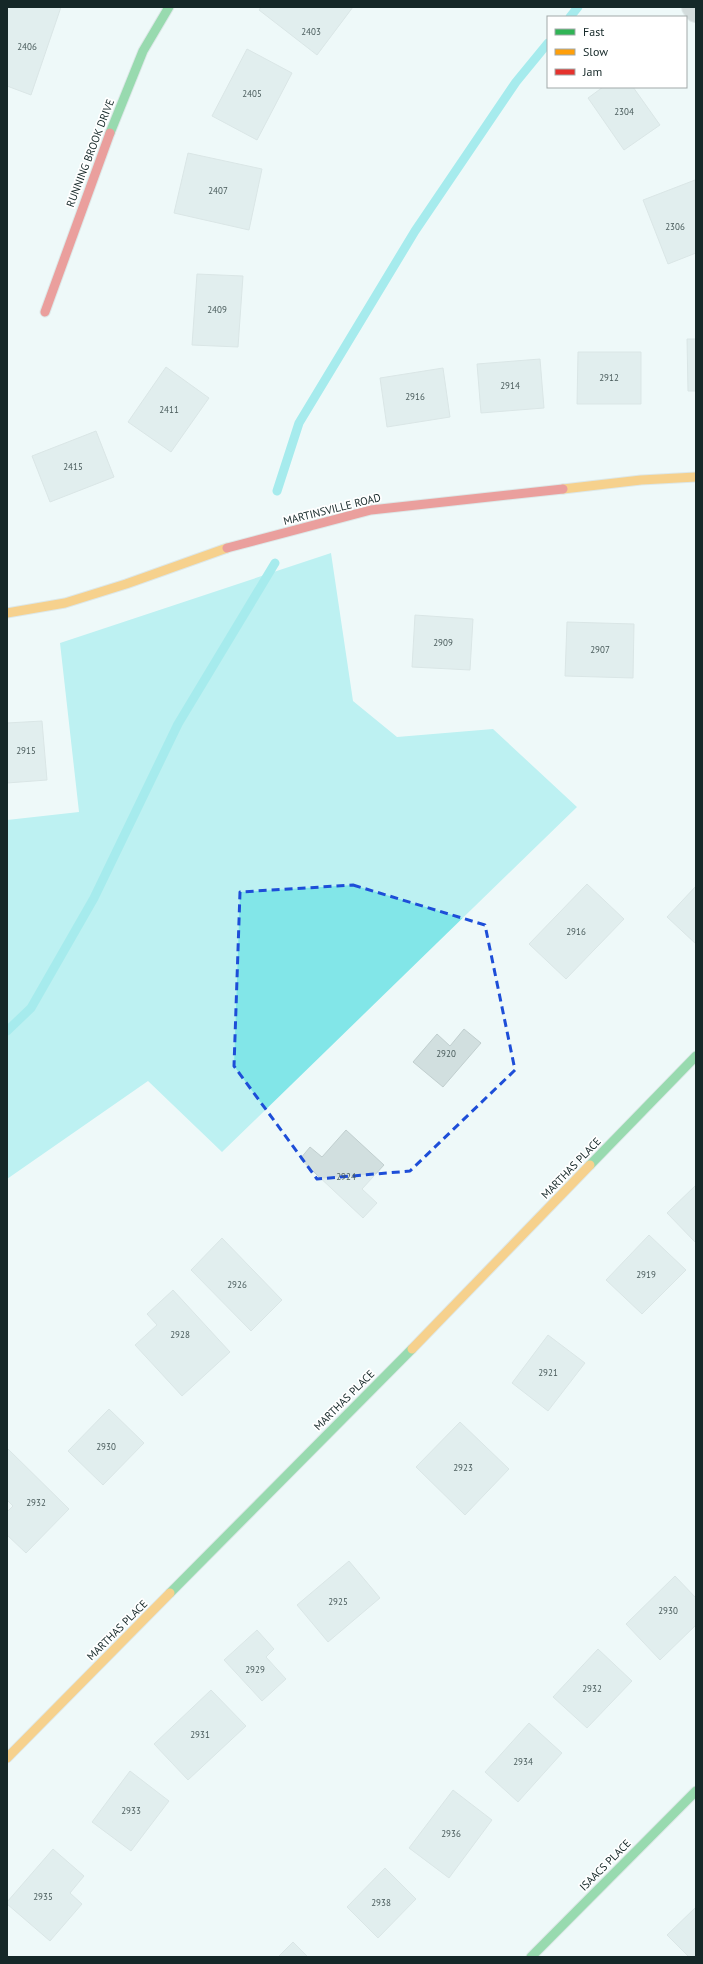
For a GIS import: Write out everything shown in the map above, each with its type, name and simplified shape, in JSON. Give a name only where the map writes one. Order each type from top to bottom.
[{"type":"street","name":"RUNNING BROOK DRIVE","points":[[44,312],[97,164],[143,52],[169,7]]},
{"type":"street","points":[[693,7],[696,11]]},
{"type":"street","name":"MARTINSVILLE ROAD","points":[[7,613],[65,603],[126,584],[234,546],[371,510],[640,480],[696,477]]},
{"type":"street","name":"MARTHAS PLACE","points":[[7,1758],[460,1300],[696,1056]]},
{"type":"street","name":"ISAACS PLACE","points":[[531,1957],[696,1791]]},
{"type":"highlighted area","points":[[353,885],[485,925],[515,1070],[410,1171],[317,1179],[234,1066],[240,892]]},
{"type":"shaded area","points":[[331,553],[353,701],[397,737],[493,729],[577,807],[222,1152],[148,1081],[7,1179],[7,820],[79,812],[60,643]]},
{"type":"building","points":[[7,7],[61,7],[31,95],[7,86]]},
{"type":"building","points":[[261,7],[353,7],[317,55],[259,10]]},
{"type":"building","points":[[247,49],[292,73],[257,140],[212,116]]},
{"type":"building","points":[[602,88],[634,88],[660,125],[624,150],[588,98]]},
{"type":"building","points":[[188,153],[262,169],[249,230],[174,213]]},
{"type":"building","points":[[695,180],[696,253],[668,264],[643,200]]},
{"type":"building","points":[[197,274],[243,276],[238,347],[192,345]]},
{"type":"building","points":[[687,339],[696,339],[696,391],[688,391]]},
{"type":"building","points":[[578,352],[641,352],[641,404],[577,404]]},
{"type":"building","points":[[540,359],[544,408],[481,413],[477,364]]},
{"type":"building","points":[[166,367],[209,398],[171,452],[128,422]]},
{"type":"building","points":[[443,368],[450,417],[387,427],[380,378]]},
{"type":"building","points":[[96,431],[114,477],[50,502],[32,456]]},
{"type":"building","points":[[415,615],[473,619],[470,670],[412,667]]},
{"type":"building","points":[[567,622],[634,624],[633,678],[565,676]]},
{"type":"building","points":[[42,721],[47,780],[7,783],[7,723]]},
{"type":"building","points":[[587,884],[624,919],[566,979],[529,944]]},
{"type":"building","points":[[696,886],[696,944],[667,917]]},
{"type":"building","points":[[464,1029],[481,1043],[443,1087],[413,1062],[437,1034],[450,1046]]},
{"type":"building","points":[[346,1130],[384,1165],[362,1189],[377,1203],[363,1218],[300,1159],[310,1147],[322,1157]]},
{"type":"building","points":[[696,1185],[696,1243],[667,1213]]},
{"type":"building","points":[[649,1235],[686,1270],[642,1314],[606,1280]]},
{"type":"building","points":[[222,1238],[282,1300],[251,1331],[191,1270]]},
{"type":"building","points":[[173,1290],[230,1352],[182,1396],[135,1345],[157,1325],[147,1314]]},
{"type":"building","points":[[548,1335],[585,1363],[548,1411],[512,1383]]},
{"type":"building","points":[[109,1409],[144,1443],[103,1485],[68,1451]]},
{"type":"building","points":[[460,1422],[509,1469],[465,1515],[416,1467]]},
{"type":"building","points":[[7,1448],[69,1509],[26,1553],[7,1535],[7,1512],[13,1506],[7,1500]]},
{"type":"building","points":[[349,1561],[380,1598],[328,1642],[297,1605]]},
{"type":"building","points":[[675,1576],[696,1598],[696,1625],[660,1660],[626,1624]]},
{"type":"building","points":[[257,1630],[274,1649],[266,1657],[286,1679],[262,1701],[224,1660]]},
{"type":"building","points":[[598,1649],[632,1681],[587,1728],[553,1697]]},
{"type":"building","points":[[211,1690],[246,1726],[188,1780],[154,1744]]},
{"type":"building","points":[[529,1723],[562,1753],[518,1802],[485,1772]]},
{"type":"building","points":[[130,1771],[169,1801],[131,1851],[92,1822]]},
{"type":"building","points":[[453,1790],[492,1820],[449,1878],[409,1848]]},
{"type":"building","points":[[53,1849],[84,1876],[70,1893],[82,1904],[50,1941],[7,1904],[7,1902]]},
{"type":"building","points":[[385,1868],[416,1899],[378,1938],[347,1907]]},
{"type":"building","points":[[696,1907],[696,1957],[689,1957],[667,1935]]},
{"type":"building","points":[[293,1942],[308,1957],[278,1957]]},
{"type":"waterway","points":[[571,16],[578,7]]},
{"type":"waterway","points":[[277,491],[299,423],[415,231],[516,82],[547,44]]},
{"type":"waterway","points":[[7,1031],[31,1008],[94,898],[178,724],[275,563]]},
{"type":"traffic: fast","points":[[110,133],[143,51],[169,7]]},
{"type":"traffic: fast","points":[[590,1165],[696,1056]]},
{"type":"traffic: fast","points":[[170,1593],[412,1349]]},
{"type":"traffic: fast","points":[[531,1957],[696,1791]]},
{"type":"traffic: slow","points":[[563,489],[641,480],[696,477]]},
{"type":"traffic: slow","points":[[7,613],[65,603],[126,584],[227,548]]},
{"type":"traffic: slow","points":[[412,1349],[590,1165]]},
{"type":"traffic: slow","points":[[7,1758],[170,1593]]},
{"type":"traffic: jam","points":[[45,312],[110,133]]},
{"type":"traffic: jam","points":[[227,548],[371,510],[563,489]]}]
